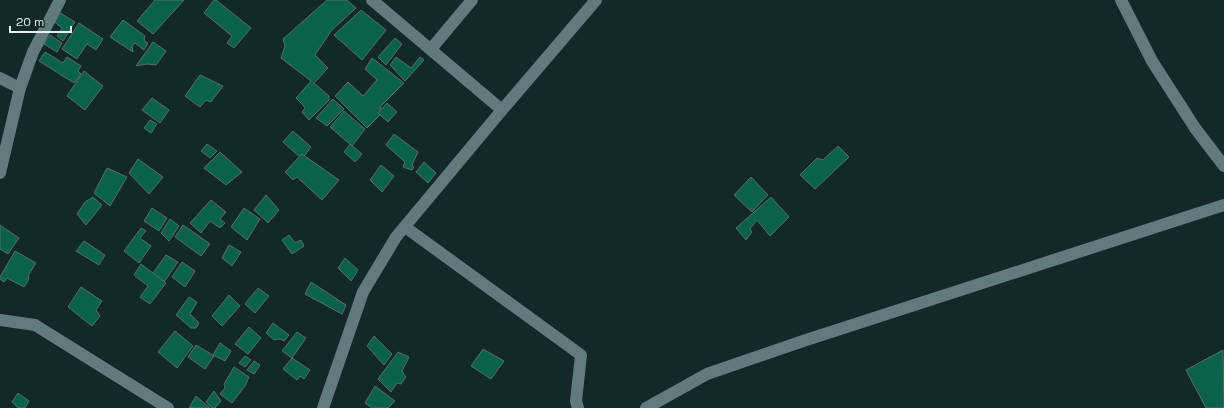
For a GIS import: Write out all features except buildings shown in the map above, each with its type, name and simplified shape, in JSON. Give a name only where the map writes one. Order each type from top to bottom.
[{"type":"street","points":[[0,173],[20,88],[33,52],[60,0]]},
{"type":"street","points":[[372,0],[502,110]]},
{"type":"street","points":[[431,49],[472,0]]},
{"type":"street","points":[[323,408],[362,292],[396,237],[596,0]]},
{"type":"street","points":[[1121,0],[1152,61],[1195,128],[1224,166]]},
{"type":"street","points":[[0,78],[20,88]]},
{"type":"street","points":[[646,408],[707,374],[744,361],[1224,205]]},
{"type":"street","points":[[405,227],[581,355],[576,401],[578,408]]},
{"type":"street","points":[[0,320],[35,325],[168,408]]}]
